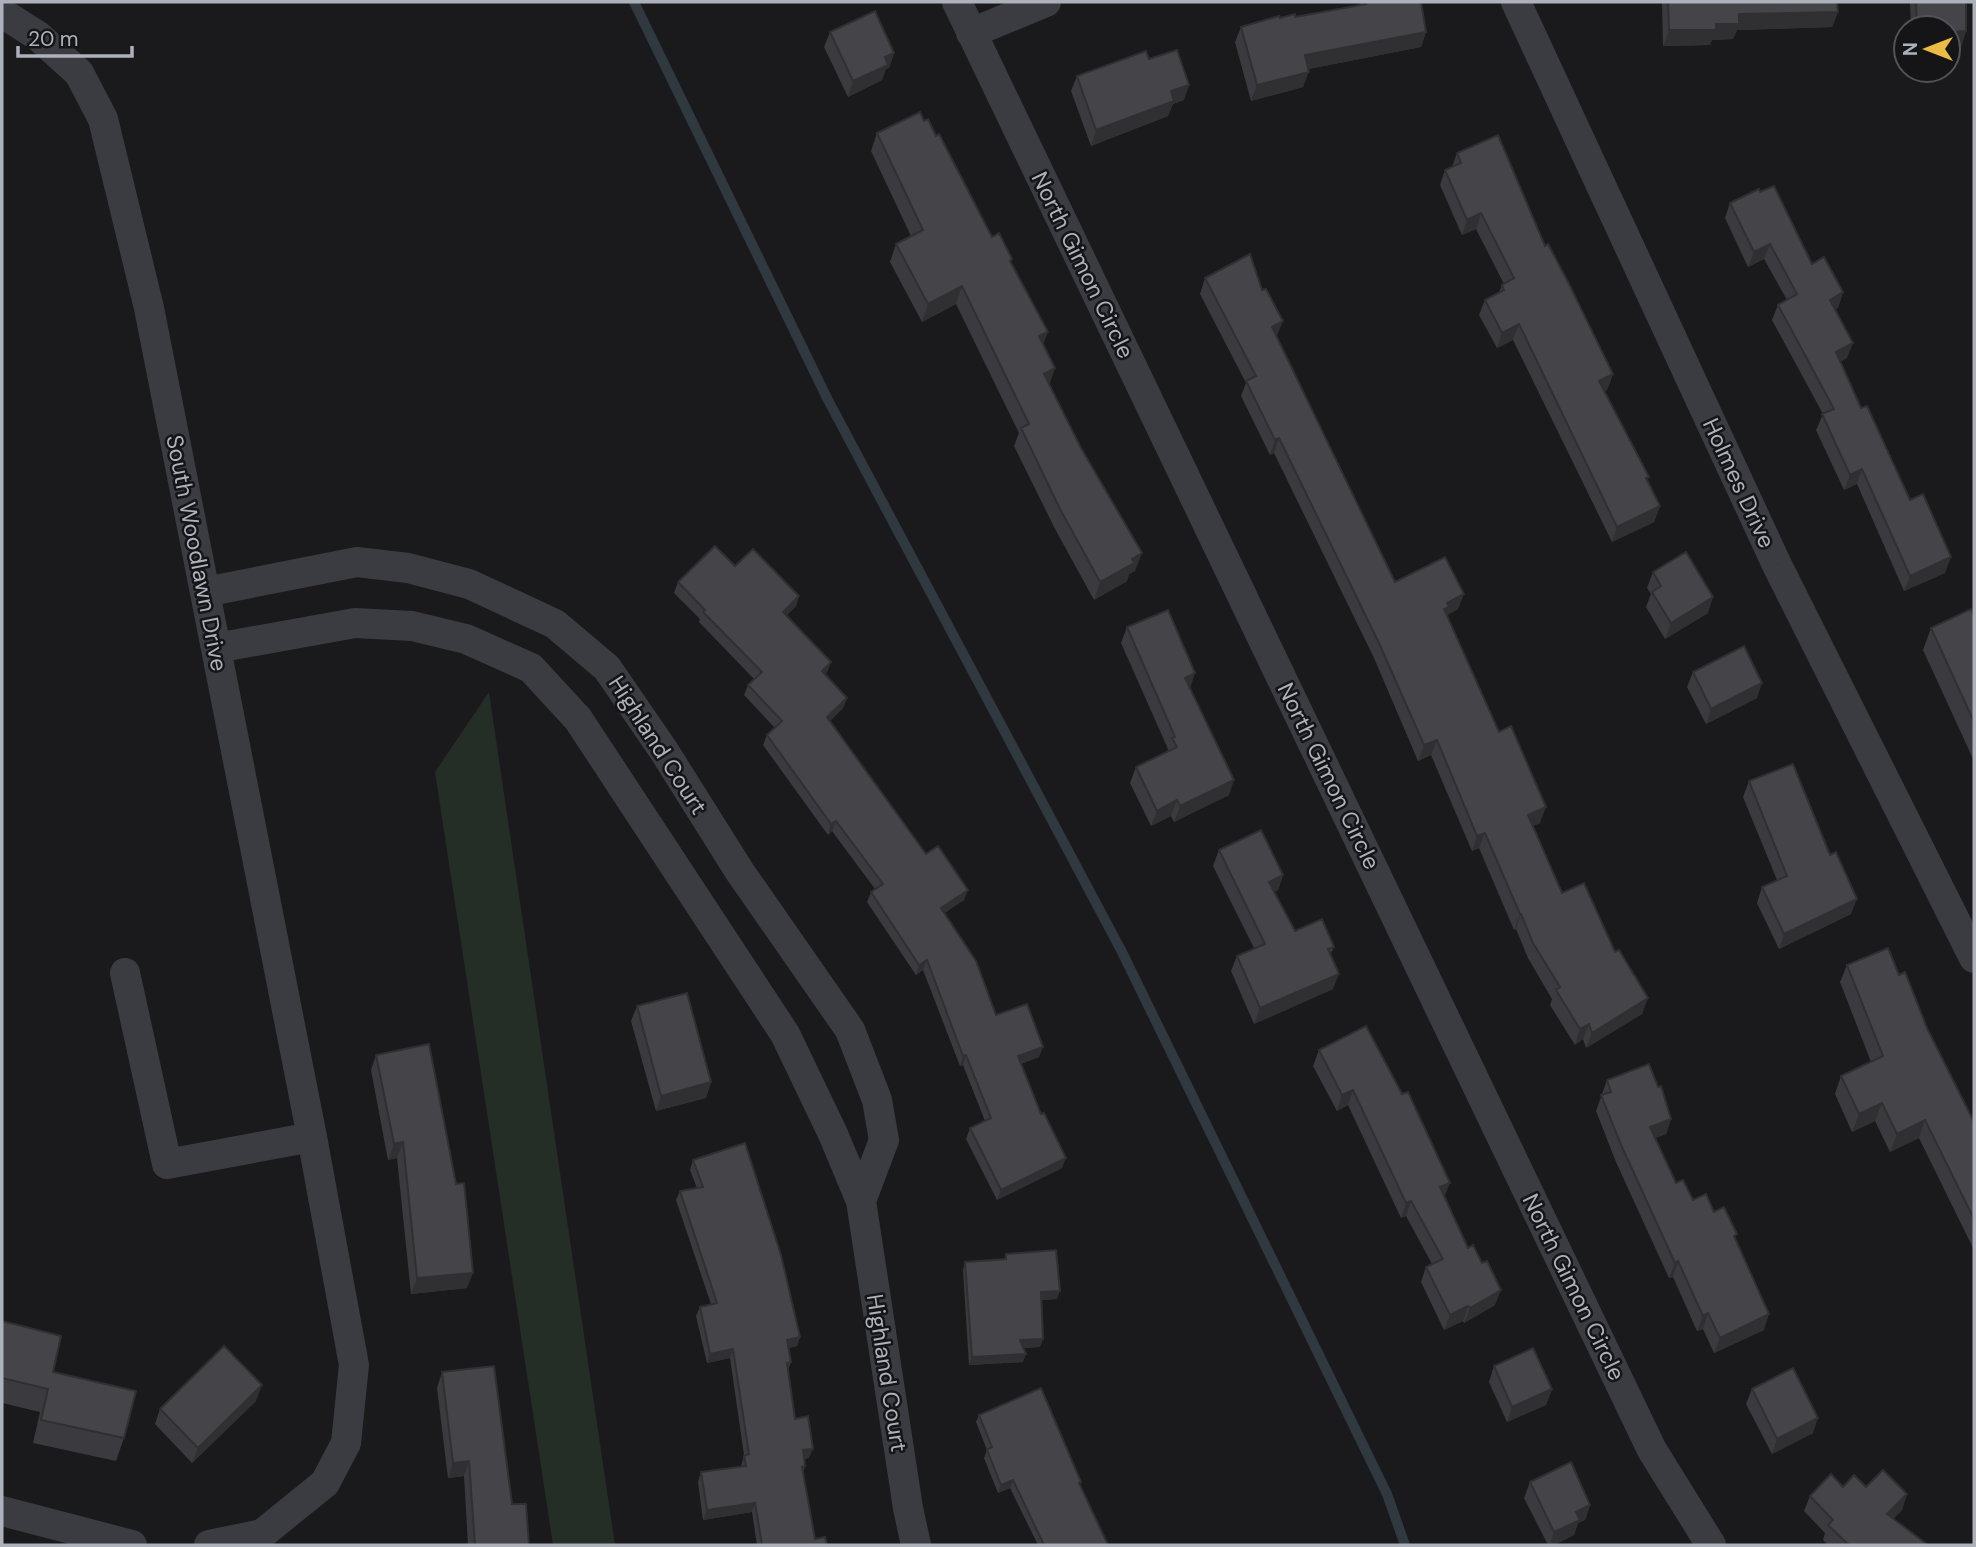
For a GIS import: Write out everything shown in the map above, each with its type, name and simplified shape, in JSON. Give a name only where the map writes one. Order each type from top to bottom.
[{"type":"street","name":"North Gimon Circle","points":[[957,2],[1646,1437],[1711,1545]]},
{"type":"street","points":[[971,33],[1046,2]]},
{"type":"street","name":"Holmes Drive","points":[[1516,2],[1777,565],[1974,958]]},
{"type":"street","name":"South Woodlawn Drive","points":[[2,13],[38,36],[79,73],[103,119],[149,308],[312,1137],[354,1365],[345,1443],[326,1483],[262,1534],[209,1545]]},
{"type":"street","name":"Highland Court","points":[[205,592],[357,562],[408,568],[468,584],[555,624],[607,667],[740,872],[850,1030],[877,1100],[884,1140],[861,1201]]},
{"type":"street","name":"Highland Court","points":[[216,648],[355,623],[412,626],[466,639],[531,668],[578,719],[785,1034],[833,1134],[861,1201],[916,1545]]},
{"type":"street","points":[[125,972],[167,1164],[312,1137]]},
{"type":"street","points":[[2,1511],[132,1545]]},
{"type":"shaded area","points":[[489,692],[615,1545],[553,1545],[435,772]]},
{"type":"building","points":[[1365,2],[1421,2],[1426,32],[1305,55],[1309,72],[1257,85],[1241,27],[1279,16],[1280,18],[1295,14],[1295,17],[1366,4]]},
{"type":"building","points":[[1668,2],[1837,2],[1838,12],[1739,14],[1739,24],[1716,24],[1716,30],[1669,30]]},
{"type":"building","points":[[1916,2],[1966,2],[1966,31],[1962,31],[1962,14],[1916,14]]},
{"type":"building","points":[[875,11],[894,53],[885,57],[888,65],[853,81],[830,32]]},
{"type":"building","points":[[1177,50],[1189,85],[1171,91],[1174,101],[1096,130],[1077,76],[1146,51],[1149,59]]},
{"type":"building","points":[[920,112],[924,121],[928,119],[936,136],[939,134],[992,237],[999,233],[1012,259],[1010,261],[1048,332],[1039,336],[1055,368],[1044,374],[1081,448],[1142,553],[1132,559],[1134,563],[1100,582],[1060,509],[1021,428],[1029,424],[962,286],[928,304],[896,244],[923,230],[877,133]]},
{"type":"building","points":[[1498,135],[1545,246],[1548,244],[1613,374],[1599,381],[1649,477],[1646,478],[1660,506],[1617,527],[1519,324],[1502,333],[1485,300],[1504,290],[1502,285],[1514,278],[1481,213],[1467,220],[1445,170],[1461,163],[1457,153]]},
{"type":"building","points":[[1774,186],[1812,264],[1824,257],[1843,292],[1830,300],[1853,343],[1836,352],[1861,408],[1867,406],[1910,500],[1923,494],[1951,557],[1910,576],[1862,469],[1850,475],[1822,414],[1834,409],[1778,305],[1797,294],[1770,244],[1754,252],[1730,203],[1759,189],[1760,192]]},
{"type":"building","points":[[1250,254],[1262,290],[1266,289],[1283,321],[1272,327],[1395,582],[1445,557],[1464,594],[1447,603],[1449,607],[1444,609],[1499,732],[1511,726],[1546,807],[1528,815],[1562,893],[1584,883],[1615,952],[1619,950],[1648,998],[1592,1033],[1589,1024],[1580,1029],[1556,990],[1560,987],[1533,943],[1485,833],[1477,836],[1437,740],[1424,745],[1379,643],[1279,438],[1275,440],[1246,381],[1256,376],[1205,278]]},
{"type":"building","points":[[715,546],[735,566],[753,549],[799,596],[783,612],[831,662],[822,671],[847,698],[827,717],[926,854],[938,846],[968,890],[941,908],[976,961],[996,1015],[1027,1004],[1043,1047],[1018,1056],[1041,1114],[1044,1113],[1066,1158],[1001,1190],[970,1128],[991,1118],[966,1055],[963,1056],[927,960],[919,965],[871,892],[883,884],[836,821],[831,824],[767,735],[782,721],[748,685],[762,672],[703,612],[705,610],[678,582]]},
{"type":"building","points":[[1686,552],[1713,597],[1671,623],[1652,592],[1661,586],[1653,572]]},
{"type":"building","points":[[1971,609],[1974,616],[1974,722],[1931,628]]},
{"type":"building","points":[[1168,610],[1195,673],[1185,678],[1234,780],[1180,806],[1177,800],[1157,811],[1136,767],[1177,747],[1127,627]]},
{"type":"building","points":[[1744,646],[1762,683],[1711,709],[1693,672]]},
{"type":"building","points":[[1793,764],[1830,855],[1836,852],[1857,899],[1784,934],[1762,887],[1787,876],[1749,781]]},
{"type":"building","points":[[1261,830],[1283,875],[1269,882],[1295,931],[1322,919],[1334,947],[1328,949],[1339,974],[1260,1008],[1237,956],[1265,944],[1219,850]]},
{"type":"building","points":[[1888,948],[1899,975],[1905,972],[1927,1028],[1974,1122],[1974,1219],[1925,1120],[1897,1134],[1882,1103],[1859,1114],[1841,1076],[1883,1056],[1847,965]]},
{"type":"building","points":[[687,993],[711,1082],[661,1096],[637,1006]]},
{"type":"building","points":[[1366,1026],[1402,1094],[1408,1092],[1450,1183],[1440,1187],[1468,1248],[1473,1245],[1482,1263],[1487,1261],[1501,1290],[1470,1308],[1468,1306],[1450,1315],[1426,1267],[1443,1259],[1411,1201],[1406,1203],[1353,1090],[1342,1095],[1319,1050]]},
{"type":"building","points":[[429,1044],[456,1184],[464,1183],[473,1273],[417,1278],[403,1142],[394,1144],[376,1055]]},
{"type":"building","points":[[1649,1064],[1658,1087],[1661,1086],[1671,1119],[1650,1127],[1676,1183],[1683,1180],[1693,1200],[1706,1194],[1714,1212],[1724,1207],[1769,1314],[1720,1338],[1708,1313],[1703,1316],[1678,1261],[1675,1263],[1601,1095],[1611,1092],[1607,1080]]},
{"type":"building","points":[[745,1143],[781,1255],[800,1337],[787,1340],[791,1362],[787,1363],[795,1419],[808,1416],[813,1449],[803,1450],[805,1466],[802,1467],[815,1539],[825,1537],[827,1545],[762,1545],[755,1503],[707,1510],[701,1472],[746,1466],[744,1456],[749,1454],[733,1349],[710,1354],[700,1307],[717,1303],[680,1191],[703,1187],[693,1160]]},
{"type":"building","points":[[1056,1250],[1060,1291],[1041,1292],[1043,1339],[1020,1340],[1026,1354],[972,1357],[965,1262],[1006,1259],[1006,1254]]},
{"type":"building","points":[[2,1321],[61,1336],[53,1372],[136,1391],[124,1438],[41,1420],[48,1389],[2,1378]]},
{"type":"building","points":[[224,1346],[262,1385],[198,1448],[160,1409]]},
{"type":"building","points":[[1533,1348],[1552,1389],[1512,1407],[1494,1366]]},
{"type":"building","points":[[494,1366],[512,1504],[526,1504],[529,1545],[475,1545],[469,1461],[453,1463],[442,1372]]},
{"type":"building","points":[[1793,1368],[1818,1418],[1777,1439],[1752,1389]]},
{"type":"building","points":[[1041,1388],[1081,1482],[1079,1483],[1108,1545],[1044,1545],[1013,1480],[1001,1485],[987,1450],[992,1447],[979,1415]]},
{"type":"building","points":[[1571,1462],[1590,1505],[1576,1512],[1580,1520],[1554,1532],[1530,1482]]},
{"type":"building","points":[[1883,1470],[1907,1494],[1887,1514],[1928,1545],[1849,1545],[1828,1525],[1833,1520],[1810,1496],[1831,1474],[1843,1487],[1854,1475],[1866,1487]]},
{"type":"waterway","points":[[634,2],[828,400],[1121,950],[1387,1494],[1405,1545]]}]
